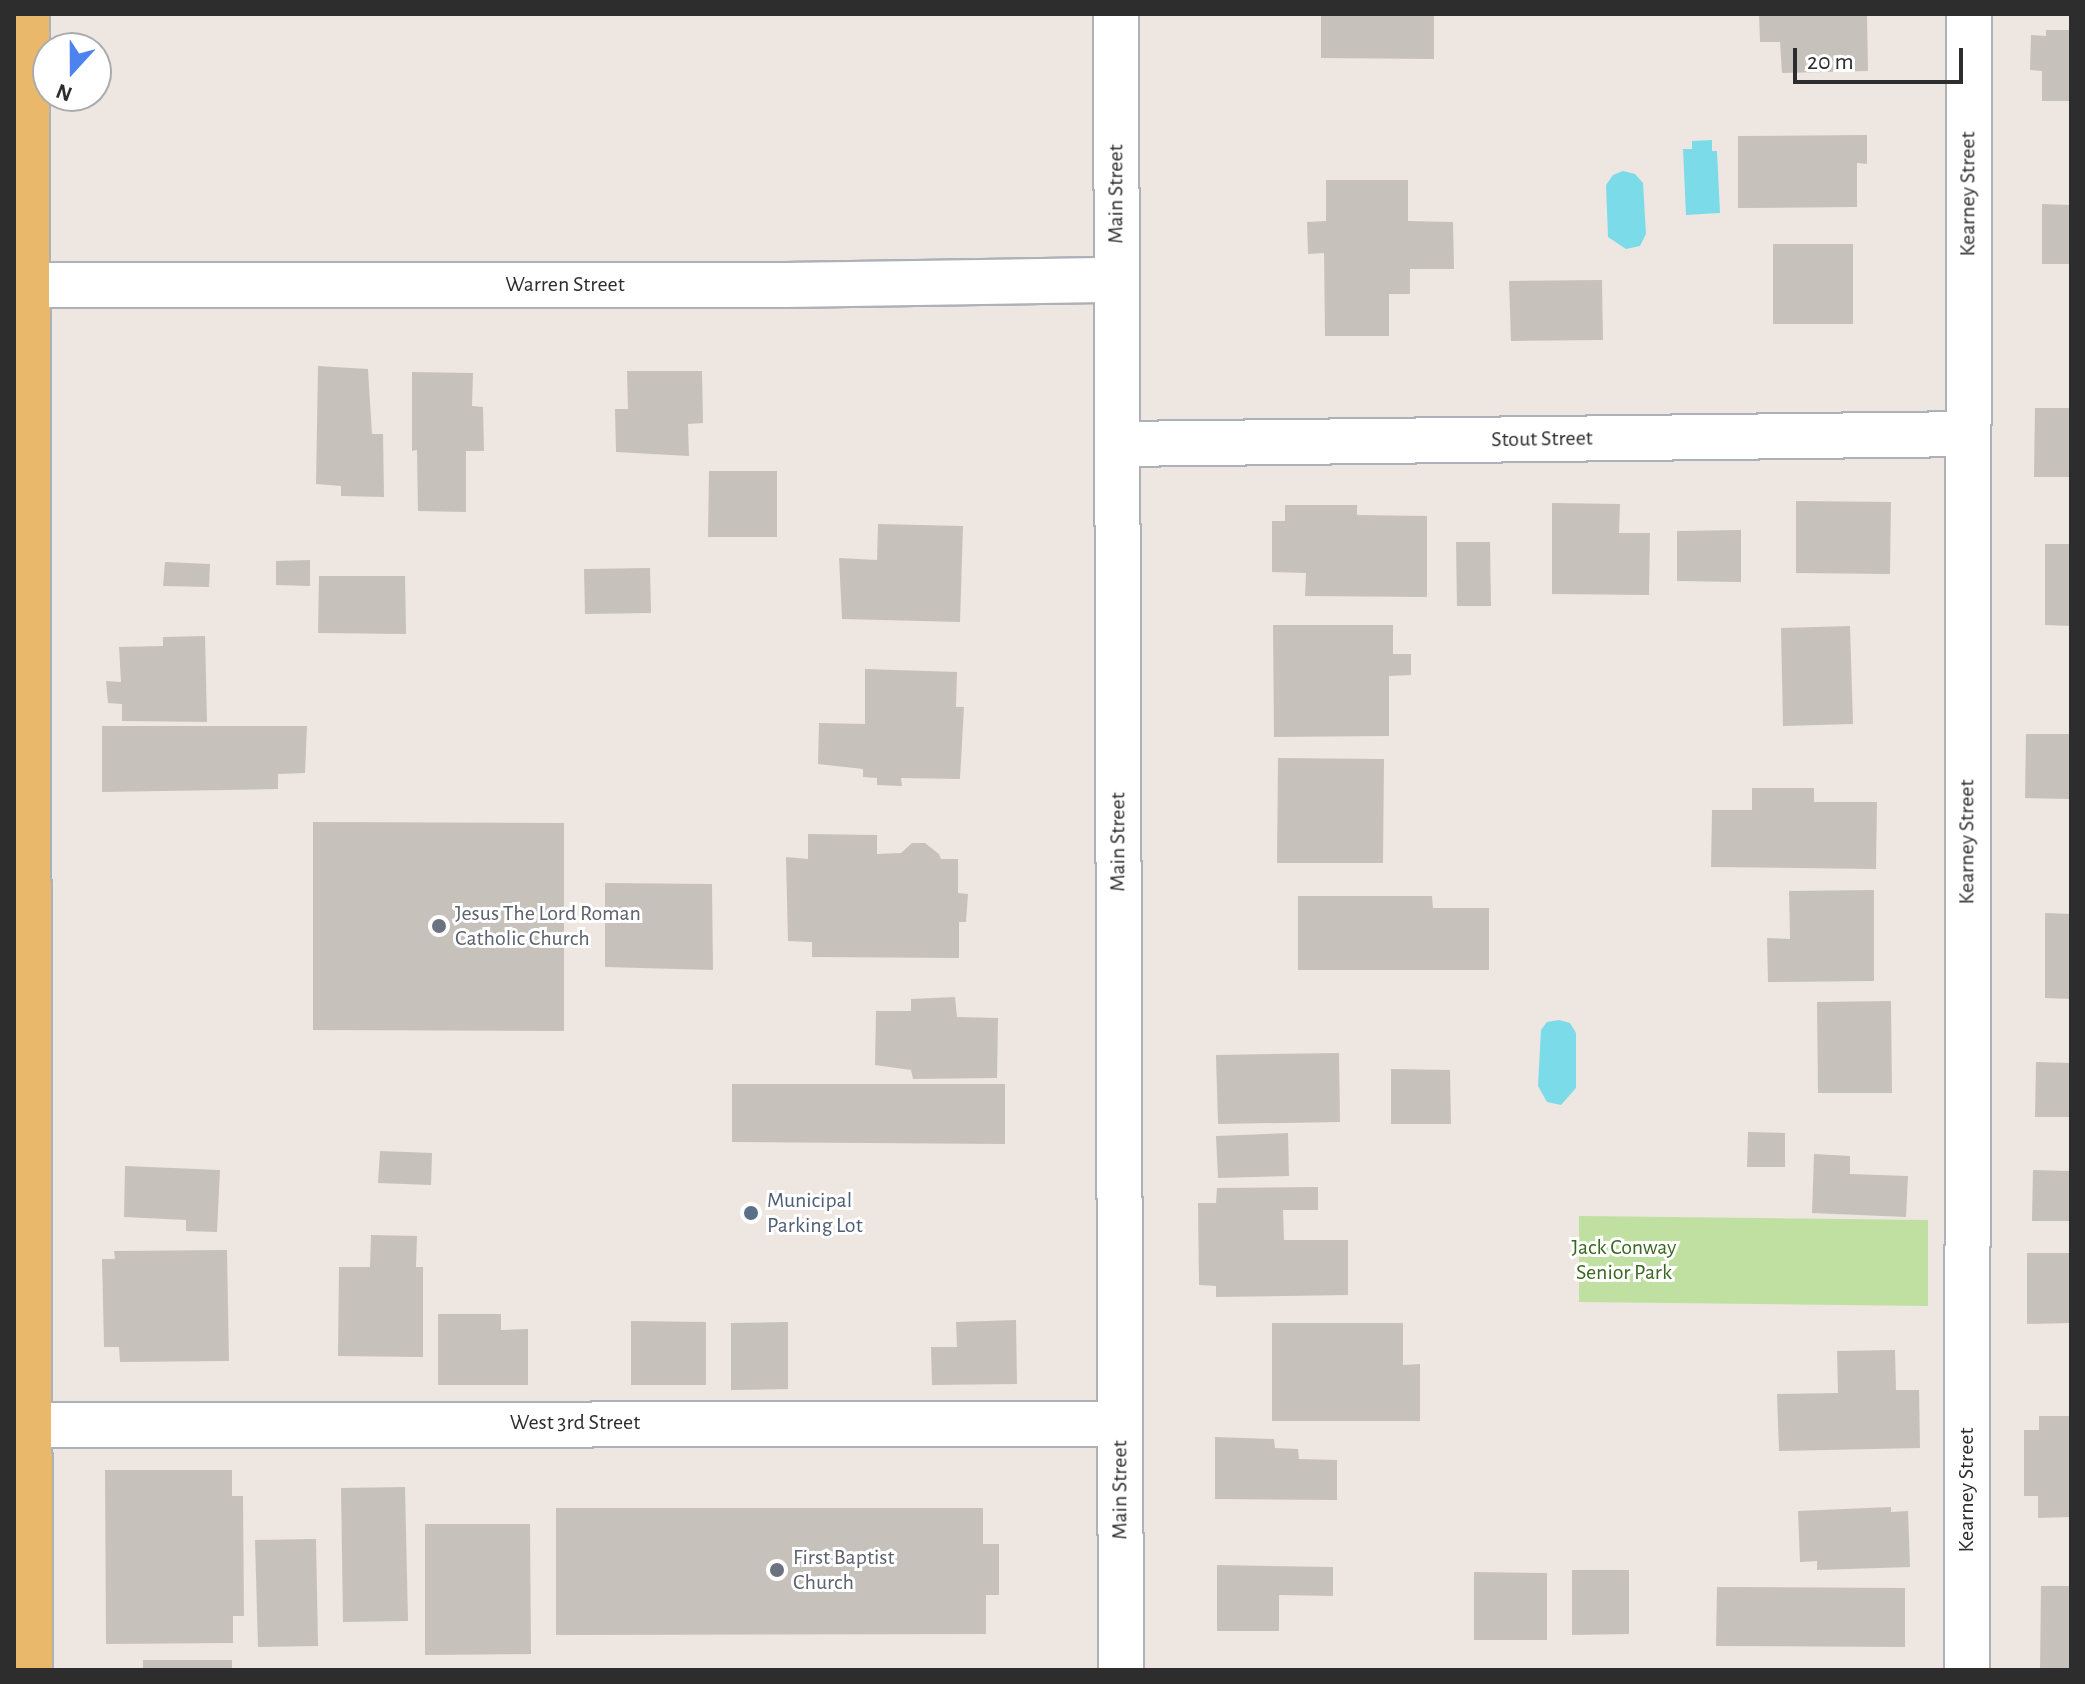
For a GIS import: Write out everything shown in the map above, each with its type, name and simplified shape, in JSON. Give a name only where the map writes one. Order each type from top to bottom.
[{"type":"main road","points":[[27,14],[20,285],[30,1425],[22,1482],[30,1670]]},
{"type":"street","name":"Main Street","points":[[1116,14],[1121,1670]]},
{"type":"street","name":"Kearney Street","points":[[1967,1670],[1969,14]]},
{"type":"street","name":"Warren Street","points":[[20,285],[785,285],[1116,280]]},
{"type":"street","name":"Stout Street","points":[[1117,444],[1967,434]]},
{"type":"street","name":"West 3rd Street","points":[[30,1425],[1119,1424]]},
{"type":"green space","name":"Jack Conway Senior Park","points":[[1579,1216],[1928,1220],[1928,1306],[1579,1302]]},
{"type":"water","points":[[1712,140],[1712,151],[1717,151],[1720,213],[1686,215],[1683,149],[1692,149],[1692,141]]},
{"type":"water","points":[[1623,171],[1635,174],[1643,183],[1646,234],[1640,246],[1626,249],[1608,237],[1606,185],[1613,175]]},
{"type":"water","points":[[1559,1020],[1570,1023],[1576,1033],[1576,1088],[1561,1105],[1547,1102],[1538,1086],[1541,1030],[1547,1022]]},
{"type":"building","points":[[1321,14],[1434,14],[1434,59],[1321,58]]},
{"type":"building","points":[[1759,14],[1867,14],[1868,71],[1782,73],[1780,42],[1760,42]]},
{"type":"building","points":[[2046,30],[2071,30],[2071,101],[2042,101],[2042,71],[2030,70],[2031,35],[2046,36]]},
{"type":"building","points":[[1867,135],[1867,164],[1857,163],[1857,207],[1738,208],[1738,136]]},
{"type":"building","points":[[1326,180],[1408,180],[1408,221],[1453,222],[1454,269],[1410,269],[1410,294],[1389,294],[1389,336],[1325,336],[1324,253],[1308,254],[1307,222],[1326,221]]},
{"type":"building","points":[[2042,204],[2071,205],[2071,264],[2042,264]]},
{"type":"building","points":[[1773,244],[1853,244],[1853,324],[1773,324]]},
{"type":"building","points":[[1602,280],[1603,340],[1511,341],[1509,281]]},
{"type":"building","points":[[318,366],[368,369],[372,434],[383,434],[384,497],[341,496],[341,486],[316,484]]},
{"type":"building","points":[[627,371],[702,371],[703,423],[688,424],[689,456],[616,452],[615,409],[628,409]]},
{"type":"building","points":[[412,372],[473,373],[472,406],[483,407],[484,451],[466,451],[466,512],[418,511],[417,450],[412,451]]},
{"type":"building","points":[[2035,408],[2071,408],[2071,477],[2034,477]]},
{"type":"building","points":[[709,471],[777,471],[777,537],[708,537]]},
{"type":"building","points":[[1796,501],[1891,502],[1890,574],[1796,573]]},
{"type":"building","points":[[1552,503],[1620,504],[1619,533],[1650,533],[1649,595],[1552,594]]},
{"type":"building","points":[[1285,505],[1357,505],[1357,515],[1427,516],[1427,597],[1305,596],[1306,573],[1272,572],[1272,521],[1285,521]]},
{"type":"building","points":[[878,524],[963,526],[960,622],[842,619],[839,558],[877,560]]},
{"type":"building","points":[[1741,530],[1741,582],[1677,581],[1677,531]]},
{"type":"building","points":[[1456,542],[1490,542],[1491,606],[1457,606]]},
{"type":"building","points":[[2045,544],[2071,544],[2071,626],[2045,625]]},
{"type":"building","points":[[310,560],[310,586],[276,585],[276,561]]},
{"type":"building","points":[[165,562],[210,564],[209,587],[163,586]]},
{"type":"building","points":[[650,568],[651,613],[585,614],[584,569]]},
{"type":"building","points":[[319,576],[405,576],[406,634],[318,633]]},
{"type":"building","points":[[1273,625],[1393,625],[1393,654],[1411,654],[1411,675],[1389,676],[1389,736],[1274,737]]},
{"type":"building","points":[[1850,626],[1853,724],[1783,726],[1781,628]]},
{"type":"building","points":[[205,636],[207,722],[122,721],[122,704],[108,703],[106,681],[121,682],[119,647],[163,646],[163,637]]},
{"type":"building","points":[[865,669],[957,672],[956,707],[964,707],[960,779],[901,778],[902,786],[877,785],[877,778],[863,777],[863,769],[818,764],[819,723],[865,724]]},
{"type":"building","points":[[102,726],[307,726],[305,773],[278,774],[278,789],[102,792]]},
{"type":"building","points":[[2026,734],[2071,734],[2071,799],[2025,798]]},
{"type":"building","points":[[1278,758],[1384,759],[1383,863],[1277,863]]},
{"type":"building","points":[[1752,788],[1814,788],[1814,802],[1877,802],[1876,869],[1711,867],[1712,810],[1752,810]]},
{"type":"building","name":"Jesus The Lord Roman Catholic Church","points":[[313,822],[564,823],[564,1031],[313,1030]]},
{"type":"building","points":[[808,834],[877,835],[877,854],[901,853],[912,843],[925,843],[941,859],[958,859],[958,893],[968,894],[966,922],[959,922],[959,958],[812,957],[812,942],[788,941],[786,857],[808,859]]},
{"type":"building","points":[[605,883],[712,884],[713,970],[605,967]]},
{"type":"building","points":[[1874,890],[1874,981],[1768,982],[1767,938],[1790,939],[1789,891]]},
{"type":"building","points":[[1298,896],[1432,896],[1433,908],[1489,908],[1489,970],[1298,970]]},
{"type":"building","points":[[2045,913],[2071,914],[2071,999],[2045,998]]},
{"type":"building","points":[[955,997],[957,1017],[998,1018],[997,1078],[913,1079],[911,1070],[875,1065],[876,1011],[911,1011],[911,999]]},
{"type":"building","points":[[1891,1001],[1892,1093],[1818,1093],[1817,1002]]},
{"type":"building","points":[[1339,1053],[1340,1122],[1218,1124],[1216,1055]]},
{"type":"building","points":[[2036,1062],[2071,1063],[2071,1117],[2035,1117]]},
{"type":"building","points":[[1391,1069],[1450,1070],[1451,1124],[1391,1124]]},
{"type":"building","points":[[732,1084],[1005,1084],[1005,1144],[732,1142]]},
{"type":"building","points":[[1748,1132],[1785,1133],[1785,1167],[1747,1167]]},
{"type":"building","points":[[1288,1133],[1289,1176],[1218,1178],[1216,1136]]},
{"type":"building","points":[[380,1151],[432,1153],[431,1185],[378,1183]]},
{"type":"building","points":[[1814,1154],[1850,1156],[1850,1174],[1908,1176],[1906,1217],[1812,1213]]},
{"type":"building","points":[[125,1166],[220,1170],[217,1232],[186,1231],[186,1220],[124,1217]]},
{"type":"building","points":[[2033,1170],[2071,1171],[2071,1221],[2032,1221]]},
{"type":"building","points":[[1318,1187],[1318,1210],[1283,1210],[1284,1240],[1348,1240],[1348,1295],[1216,1297],[1216,1286],[1199,1285],[1198,1203],[1216,1203],[1217,1188]]},
{"type":"building","points":[[371,1235],[417,1236],[416,1267],[423,1267],[423,1357],[338,1356],[339,1267],[370,1267]]},
{"type":"building","points":[[227,1250],[229,1361],[120,1362],[119,1347],[104,1347],[102,1259],[115,1259],[114,1251]]},
{"type":"building","points":[[2027,1253],[2071,1253],[2071,1323],[2027,1324]]},
{"type":"building","points":[[438,1314],[501,1314],[501,1330],[528,1329],[528,1385],[438,1385]]},
{"type":"building","points":[[1016,1320],[1017,1384],[932,1385],[931,1347],[957,1347],[956,1322]]},
{"type":"building","points":[[631,1321],[706,1322],[706,1385],[631,1385]]},
{"type":"building","points":[[788,1322],[788,1389],[731,1390],[731,1323]]},
{"type":"building","points":[[1272,1323],[1403,1323],[1403,1365],[1420,1364],[1420,1421],[1272,1421]]},
{"type":"building","points":[[1895,1350],[1896,1390],[1919,1390],[1920,1448],[1779,1451],[1777,1394],[1838,1393],[1837,1351]]},
{"type":"building","points":[[2039,1416],[2071,1416],[2071,1517],[2038,1518],[2038,1496],[2024,1496],[2024,1430],[2039,1430]]},
{"type":"building","points":[[1215,1437],[1274,1439],[1275,1448],[1298,1449],[1299,1459],[1337,1460],[1337,1500],[1215,1499]]},
{"type":"building","points":[[105,1470],[232,1470],[232,1496],[243,1496],[244,1616],[233,1616],[233,1643],[106,1644]]},
{"type":"building","points":[[405,1487],[408,1621],[343,1622],[341,1488]]},
{"type":"building","points":[[1891,1507],[1891,1512],[1908,1511],[1910,1567],[1817,1570],[1817,1561],[1800,1562],[1798,1511]]},
{"type":"building","name":"First Baptist Church","points":[[556,1508],[983,1508],[983,1544],[999,1544],[999,1595],[986,1595],[986,1634],[556,1635]]},
{"type":"building","points":[[425,1524],[530,1524],[531,1654],[425,1655]]},
{"type":"building","points":[[316,1539],[318,1646],[258,1647],[255,1540]]},
{"type":"building","points":[[1217,1565],[1333,1567],[1333,1596],[1279,1595],[1279,1631],[1217,1631]]},
{"type":"building","points":[[1572,1570],[1629,1570],[1629,1634],[1572,1635]]},
{"type":"building","points":[[1474,1572],[1547,1573],[1547,1640],[1474,1640]]},
{"type":"building","points":[[2041,1586],[2071,1586],[2071,1670],[2040,1670]]},
{"type":"building","points":[[1717,1587],[1905,1588],[1905,1647],[1716,1646]]},
{"type":"building","points":[[143,1660],[232,1660],[232,1670],[143,1670]]},
{"type":"place","name":"Jesus The Lord Roman Catholic Church","points":[[439,926]]},
{"type":"place","name":"Municipal Parking Lot","points":[[751,1213]]},
{"type":"place","name":"First Baptist Church","points":[[777,1570]]}]
